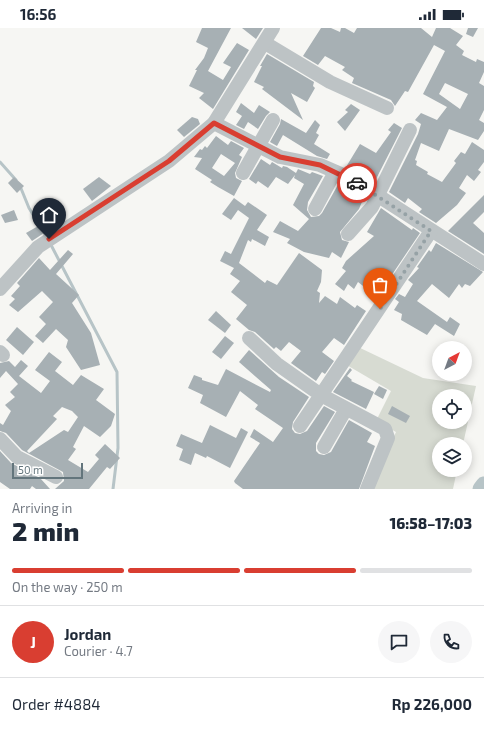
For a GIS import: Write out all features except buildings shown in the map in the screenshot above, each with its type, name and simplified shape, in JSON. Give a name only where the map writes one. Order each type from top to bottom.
[{"type":"street","points":[[0,289],[38,247],[169,161],[214,123],[273,28]]},
{"type":"street","points":[[265,43],[330,82],[387,108]]},
{"type":"street","points":[[243,173],[273,120]]},
{"type":"street","points":[[214,123],[280,157],[320,165],[335,172],[377,195],[484,264]]},
{"type":"street","points":[[348,234],[372,207],[410,130]]},
{"type":"street","points":[[315,209],[335,172]]},
{"type":"street","points":[[300,426],[431,231]]},
{"type":"street","points":[[249,338],[276,364],[321,395],[384,429],[388,438],[367,489]]},
{"type":"street","points":[[324,447],[346,409]]},
{"type":"street","points":[[0,440],[17,457],[56,477]]},
{"type":"shaded area","points":[[356,346],[423,378],[432,379],[432,381],[443,381],[476,386],[472,404],[472,389],[432,389],[432,429],[466,429],[465,437],[432,437],[432,477],[456,477],[453,489],[369,489],[396,432],[376,421],[391,391],[345,364]]},
{"type":"waterway","points":[[0,162],[16,180]]},
{"type":"waterway","points":[[20,186],[29,208],[46,236]]},
{"type":"waterway","points":[[50,243],[117,372],[118,448],[113,489]]},
{"type":"waterway","points":[[481,489],[484,485]]},
{"type":"way so far","points":[[357,183],[431,231],[421,250],[380,309]]},
{"type":"route","points":[[49,239],[169,161],[214,123],[280,157],[320,165],[357,183]]}]
